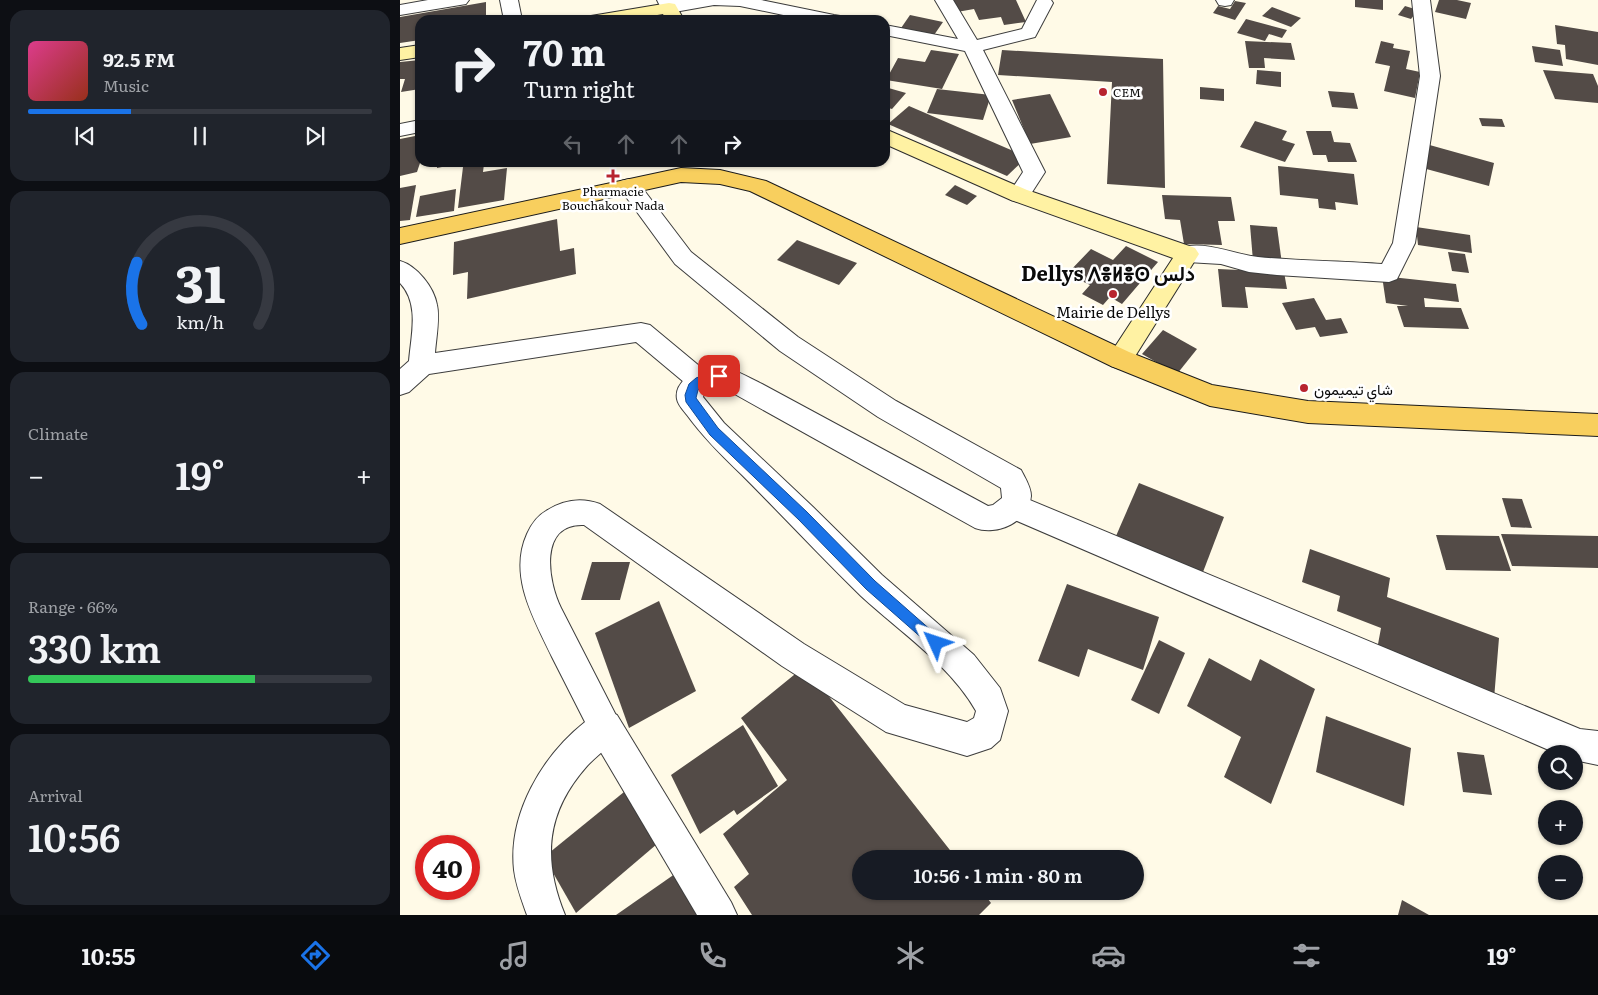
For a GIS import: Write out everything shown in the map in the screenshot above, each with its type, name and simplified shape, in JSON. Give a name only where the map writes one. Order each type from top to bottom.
[{"type":"main road","points":[[630,15],[670,9]]},
{"type":"main road","points":[[400,54],[415,52]]},
{"type":"main road","points":[[890,138],[1019,195],[1187,254],[1120,359]]},
{"type":"main road","points":[[400,236],[681,175],[709,174],[734,178],[758,186],[1120,359],[1210,395],[1308,412],[1598,425]]},
{"type":"street","points":[[400,10],[460,0]]},
{"type":"street","points":[[509,0],[512,15]]},
{"type":"street","points":[[670,9],[712,0]]},
{"type":"street","points":[[717,0],[740,1],[809,15]]},
{"type":"street","points":[[944,0],[972,47],[1034,172],[1019,195]]},
{"type":"street","points":[[1187,254],[1221,256],[1249,264],[1267,266],[1389,273],[1404,244],[1430,76],[1421,0]]},
{"type":"street","points":[[890,31],[972,47],[1029,33],[1044,3]]},
{"type":"street","points":[[400,130],[415,127]]},
{"type":"street","points":[[630,186],[683,258],[789,344],[887,409],[1010,479],[1016,489],[1016,501],[1004,515],[985,519],[753,391],[719,376],[709,377],[700,381],[691,391],[690,399],[714,431],[803,516],[871,585],[962,666],[988,700],[992,717],[988,728],[984,732],[967,739],[898,720],[793,655],[590,513],[576,512],[554,521],[539,538],[536,552],[537,584],[551,620],[605,727],[718,915]]},
{"type":"street","points":[[400,269],[416,286],[425,305],[422,365]]},
{"type":"street","points":[[400,385],[422,365],[641,332],[700,381]]},
{"type":"street","points":[[1013,506],[1580,746],[1598,748]]},
{"type":"street","points":[[546,915],[536,889],[532,864],[533,838],[540,812],[550,787],[565,764],[588,740],[605,727]]},
{"type":"building","points":[[953,0],[1016,0],[1026,22],[1004,25],[1001,17],[979,20],[974,9],[957,12]]},
{"type":"building","points":[[1355,0],[1383,0],[1383,10],[1355,7]]},
{"type":"building","points":[[1439,0],[1457,0],[1471,3],[1466,19],[1435,12]]},
{"type":"building","points":[[1235,1],[1246,3],[1235,20],[1213,13],[1218,6],[1230,9]]},
{"type":"building","points":[[486,2],[486,15],[415,15],[415,41],[400,43],[400,17]]},
{"type":"building","points":[[1405,6],[1418,10],[1411,19],[1398,15]]},
{"type":"building","points":[[1272,7],[1301,18],[1291,27],[1262,16]]},
{"type":"building","points":[[910,15],[943,22],[932,38],[899,31]]},
{"type":"building","points":[[1246,19],[1287,30],[1282,38],[1269,34],[1265,41],[1237,33]]},
{"type":"building","points":[[1555,25],[1598,32],[1598,65],[1566,59],[1565,45],[1557,44]]},
{"type":"building","points":[[1245,41],[1291,43],[1295,60],[1264,58],[1265,68],[1249,68]]},
{"type":"building","points":[[1381,41],[1394,44],[1393,48],[1410,51],[1406,69],[1420,72],[1415,98],[1384,91],[1390,66],[1375,63]]},
{"type":"building","points":[[1532,46],[1560,50],[1563,66],[1535,62]]},
{"type":"building","points":[[931,50],[959,54],[942,89],[890,81],[890,73],[898,58],[925,62]]},
{"type":"building","points":[[1002,50],[1163,59],[1165,188],[1107,184],[1112,82],[998,75]]},
{"type":"building","points":[[415,60],[415,90],[401,92],[405,79],[400,79],[400,62]]},
{"type":"building","points":[[1257,70],[1281,72],[1281,87],[1256,84]]},
{"type":"building","points":[[1543,70],[1593,74],[1598,86],[1598,103],[1555,99]]},
{"type":"building","points":[[1200,87],[1224,89],[1224,101],[1200,99]]},
{"type":"building","points":[[890,88],[906,93],[892,109],[890,108]]},
{"type":"building","points":[[937,89],[991,95],[983,120],[927,113]]},
{"type":"building","points":[[1328,91],[1354,93],[1358,109],[1332,107]]},
{"type":"building","points":[[1050,94],[1071,137],[1030,144],[1012,100]]},
{"type":"building","points":[[909,106],[1027,157],[1007,176],[890,125],[890,122]]},
{"type":"building","points":[[1479,118],[1502,119],[1505,127],[1482,126]]},
{"type":"building","points":[[1255,121],[1287,131],[1282,140],[1295,144],[1285,162],[1240,147]]},
{"type":"building","points":[[1306,131],[1331,131],[1334,142],[1350,143],[1357,162],[1328,162],[1326,155],[1313,155]]},
{"type":"building","points":[[415,136],[415,167],[419,167],[417,172],[400,176],[400,139]]},
{"type":"building","points":[[1426,144],[1494,163],[1489,186],[1419,167]]},
{"type":"building","points":[[1278,166],[1354,174],[1358,205],[1335,202],[1336,210],[1319,208],[1318,199],[1280,195]]},
{"type":"building","points":[[463,167],[484,167],[483,172],[507,168],[504,200],[458,208]]},
{"type":"building","points":[[416,185],[410,220],[400,221],[400,188]]},
{"type":"building","points":[[955,185],[977,196],[967,205],[945,195]]},
{"type":"building","points":[[456,189],[454,211],[416,217],[420,196]]},
{"type":"building","points":[[1162,195],[1231,197],[1235,221],[1218,221],[1222,245],[1184,244],[1180,220],[1165,219]]},
{"type":"building","points":[[557,219],[560,251],[574,248],[576,274],[467,299],[468,272],[453,275],[454,242]]},
{"type":"building","points":[[1250,225],[1277,227],[1282,264],[1253,261]]},
{"type":"building","points":[[1416,227],[1470,235],[1472,253],[1418,245]]},
{"type":"building","points":[[797,240],[857,263],[839,285],[777,260]]},
{"type":"building","points":[[1126,246],[1158,262],[1122,304],[1110,297],[1103,305],[1082,294],[1090,285],[1067,274],[1091,249],[1113,260]]},
{"type":"building","points":[[1448,252],[1465,254],[1469,273],[1452,271]]},
{"type":"building","points":[[1218,269],[1284,272],[1287,289],[1245,287],[1248,308],[1222,307]]},
{"type":"building","points":[[1382,276],[1456,284],[1459,302],[1424,298],[1425,307],[1461,308],[1469,329],[1404,327],[1397,306],[1408,306],[1386,303]]},
{"type":"building","points":[[1314,298],[1326,320],[1341,318],[1348,333],[1320,337],[1315,327],[1296,330],[1282,303]]},
{"type":"building","points":[[1163,330],[1197,349],[1177,374],[1142,354]]},
{"type":"building","points":[[1139,483],[1224,517],[1203,572],[1116,536]]},
{"type":"building","points":[[1502,498],[1522,499],[1532,528],[1511,527]]},
{"type":"building","points":[[1501,534],[1598,536],[1598,568],[1512,566]]},
{"type":"building","points":[[1436,535],[1499,536],[1511,571],[1446,570]]},
{"type":"building","points":[[1310,549],[1390,578],[1387,597],[1499,638],[1494,699],[1376,655],[1381,628],[1337,611],[1340,596],[1302,582]]},
{"type":"building","points":[[592,562],[630,562],[620,600],[581,600]]},
{"type":"building","points":[[1067,584],[1159,617],[1143,670],[1088,649],[1079,677],[1038,661]]},
{"type":"building","points":[[659,601],[696,691],[629,728],[595,633]]},
{"type":"building","points":[[1159,640],[1185,653],[1159,714],[1131,700]]},
{"type":"building","points":[[1209,658],[1251,681],[1260,659],[1315,689],[1271,804],[1224,777],[1241,737],[1187,706]]},
{"type":"building","points":[[805,666],[950,850],[852,850],[852,900],[989,900],[991,903],[979,915],[752,915],[734,887],[749,874],[723,834],[787,780],[741,718]]},
{"type":"building","points":[[1326,716],[1411,748],[1404,806],[1316,772]]},
{"type":"building","points":[[743,725],[778,786],[737,815],[734,810],[700,834],[671,775]]},
{"type":"building","points":[[1457,752],[1484,755],[1492,795],[1463,792]]},
{"type":"building","points":[[624,792],[657,844],[576,913],[544,857]]},
{"type":"building","points":[[682,869],[703,915],[616,915]]},
{"type":"building","points":[[1402,900],[1429,915],[1398,915]]},
{"type":"place","name":"CEM","points":[[1103,92]]},
{"type":"place","name":"Pharmacie Bouchakour Nada","points":[[613,176]]},
{"type":"place","name":"Mairie de Dellys","points":[[1113,294]]},
{"type":"place","name":"شاي تيميمون","points":[[1304,388]]},
{"type":"district","name":"Dellys ⴷⴻⵍⴻⵙ دلس","points":[[1108,272]]},
{"type":"route","points":[[719,376],[704,378],[696,384],[690,395],[690,399],[714,431],[803,516],[871,585],[936,643]]}]
